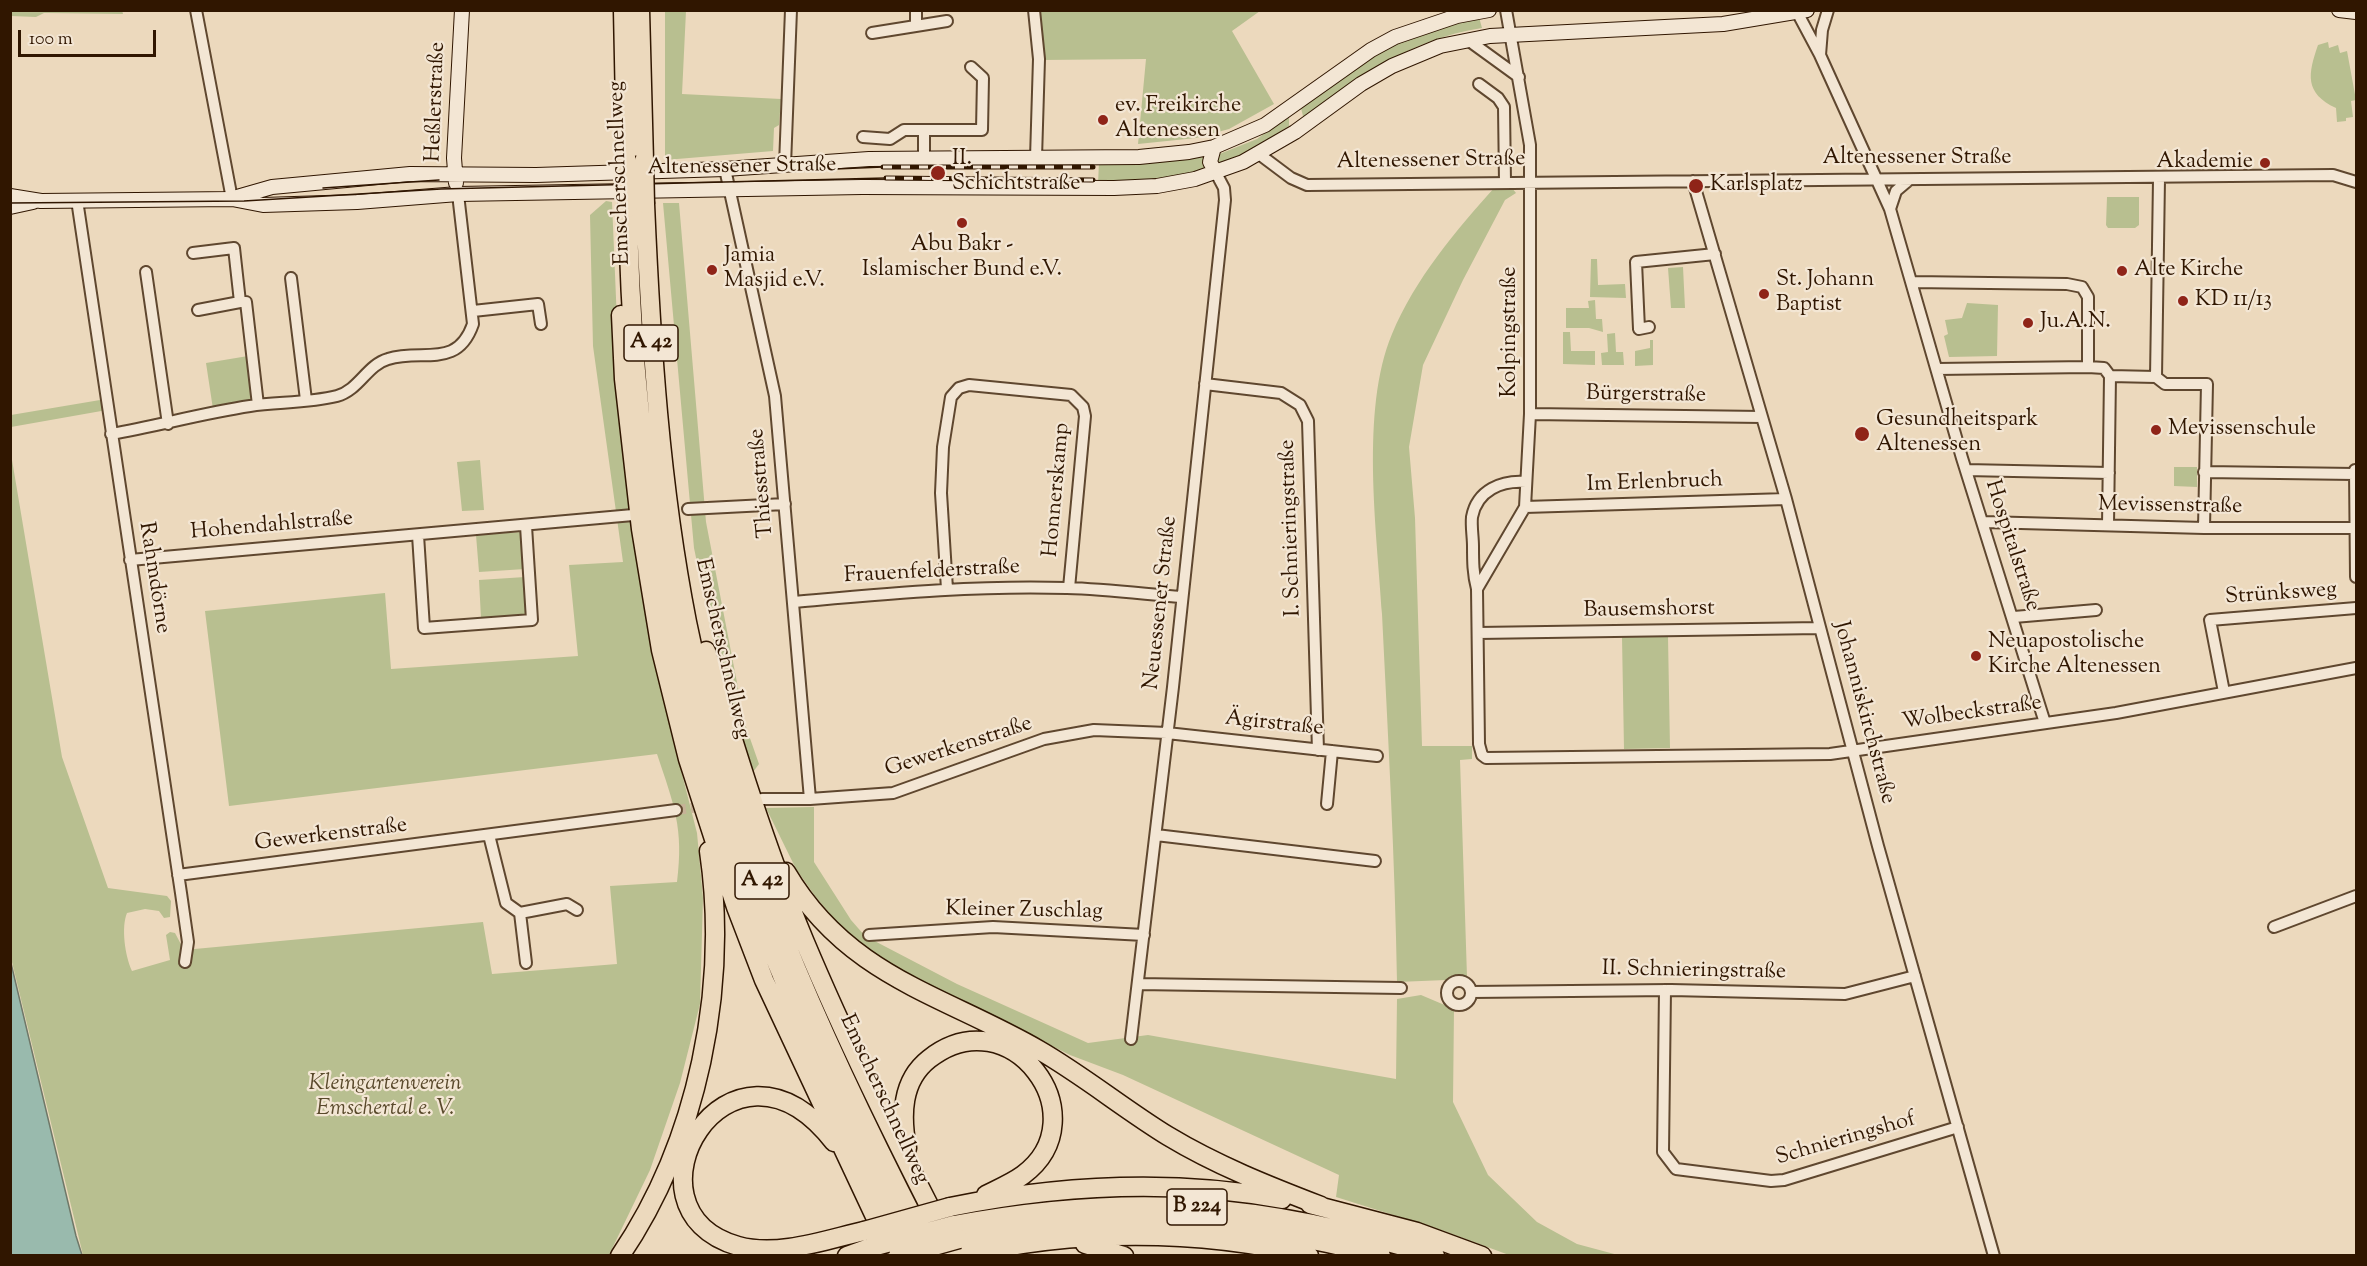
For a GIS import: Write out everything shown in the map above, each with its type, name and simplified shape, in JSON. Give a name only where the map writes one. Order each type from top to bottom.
[{"type":"highway","name":"Emscherschnellweg","points":[[623,10],[626,156],[637,206],[665,483],[688,625],[719,753],[769,901],[821,1026],[932,1256]]},
{"type":"highway","name":"Emscherschnellweg","points":[[640,10],[644,161],[637,206],[628,227],[638,381],[650,498],[666,600],[704,753],[728,831],[779,970],[845,1115],[915,1256]]},
{"type":"highway","points":[[642,46],[648,10]]},
{"type":"highway","points":[[628,227],[619,264],[624,379],[641,529],[666,672],[702,808],[736,907],[765,980],[896,1256]]},
{"type":"highway","points":[[665,483],[680,534],[699,626],[763,828],[803,938],[850,1046],[912,1173],[959,1234],[1065,1241],[1100,1247],[1124,1256]]},
{"type":"highway","points":[[620,1256],[651,1203],[673,1153],[697,1071],[712,997],[715,917],[702,808]]},
{"type":"highway","points":[[763,828],[778,858],[810,907],[829,928],[870,963],[899,982],[1036,1049],[1193,1150],[1239,1173],[1321,1206],[1417,1233],[1482,1256]]},
{"type":"highway","points":[[912,1173],[903,1127],[903,1104],[910,1083],[922,1064],[940,1050],[961,1042],[983,1041],[1005,1046],[1024,1057],[1039,1074],[1049,1094],[1052,1116],[1049,1138],[1039,1158],[1024,1175],[959,1234]]},
{"type":"highway","points":[[853,1168],[832,1139],[805,1112],[787,1102],[767,1097],[746,1098],[727,1104],[709,1116],[696,1131],[687,1150],[683,1170],[688,1200],[703,1227],[738,1246],[786,1248],[868,1239]]},
{"type":"highway","points":[[959,1234],[1068,1190],[1142,1187],[1230,1191],[1321,1206]]},
{"type":"highway","name":"B 224","points":[[896,1256],[959,1234],[1070,1207],[1185,1206],[1309,1221],[1436,1256]]},
{"type":"highway","name":"B 224","points":[[847,1256],[868,1239],[959,1234],[1071,1223],[1186,1221],[1267,1230],[1381,1256]]},
{"type":"highway","points":[[1065,1241],[1106,1237],[1183,1238],[1264,1247],[1309,1256]]},
{"type":"highway","points":[[801,1256],[868,1239]]},
{"type":"main road","name":"Heßlerstraße","points":[[458,194],[455,174],[462,10]]},
{"type":"main road","name":"Altenessener Straße","points":[[232,199],[272,187],[399,175],[536,176],[924,158],[1139,157],[1214,147],[1245,136],[1290,109],[1356,61],[1395,37],[1457,16],[1489,10]]},
{"type":"main road","points":[[2339,10],[2356,12]]},
{"type":"main road","name":"Altenessener Straße","points":[[10,207],[41,201],[77,200],[232,199],[262,205],[357,202],[458,194],[979,186],[1114,188],[1156,186],[1216,172],[1259,154],[1295,132],[1361,84],[1392,66],[1440,46],[1511,34],[1670,28],[1746,21],[1800,11]]},
{"type":"main road","points":[[1290,109],[1294,118],[1295,132]]},
{"type":"main road","points":[[1214,147],[1210,162],[1216,172]]},
{"type":"main road","name":"Altenessener Straße","points":[[10,196],[41,201]]},
{"type":"street","points":[[196,10],[232,199]]},
{"type":"street","points":[[785,165],[791,10]]},
{"type":"street","points":[[916,10],[916,26]]},
{"type":"street","points":[[1034,10],[1040,59],[1036,158]]},
{"type":"street","name":"Kolpingstraße","points":[[1477,589],[1525,507],[1530,414],[1530,145],[1506,10]]},
{"type":"street","points":[[1820,55],[1822,30],[1828,10]]},
{"type":"street","name":"Hospitalstraße","points":[[1800,11],[1890,209],[1966,470],[2045,723]]},
{"type":"street","points":[[872,33],[946,21]]},
{"type":"street","points":[[1468,40],[1519,77]]},
{"type":"street","name":"Altenessener Straße","points":[[863,137],[890,139],[904,130],[982,130],[983,78],[971,67]]},
{"type":"street","points":[[1479,84],[1498,98],[1504,107],[1506,182]]},
{"type":"street","points":[[924,130],[924,158]]},
{"type":"street","name":"Altenessener Straße","points":[[1259,154],[1291,178],[1306,185],[2333,176],[2356,182]]},
{"type":"street","name":"Thiesstraße","points":[[725,169],[775,396],[810,799]]},
{"type":"street","name":"Neuessener Straße","points":[[1131,1039],[1156,835],[1225,200],[1224,188],[1216,172]]},
{"type":"street","points":[[2156,377],[2159,179]]},
{"type":"street","points":[[1890,209],[1896,191],[1909,180]]},
{"type":"street","name":"Johanniskirchstraße","points":[[1693,181],[1786,498],[1852,751],[1994,1256]]},
{"type":"street","points":[[111,434],[258,405],[345,393],[378,363],[387,359],[436,355],[455,349],[469,335],[473,324],[458,194]]},
{"type":"street","name":"Rahmdörne","points":[[77,200],[188,942],[185,963]]},
{"type":"street","points":[[193,253],[234,248],[240,302]]},
{"type":"street","points":[[1649,327],[1639,329],[1636,262],[1714,254]]},
{"type":"street","points":[[146,272],[168,424]]},
{"type":"street","points":[[291,278],[306,400]]},
{"type":"street","points":[[1912,282],[2076,284],[2082,287],[2088,297],[2088,367]]},
{"type":"street","points":[[198,310],[246,302],[258,405]]},
{"type":"street","points":[[473,311],[538,304],[541,324]]},
{"type":"street","points":[[1937,369],[2104,368],[2110,376],[2108,525]]},
{"type":"street","points":[[2110,376],[2156,377],[2165,384],[2207,384],[2204,528]]},
{"type":"street","name":"I. Schnieringstraße","points":[[1205,384],[1281,393],[1300,405],[1308,421],[1318,750]]},
{"type":"street","name":"Honnerskamp","points":[[947,589],[941,493],[943,447],[951,397],[959,388],[969,385],[1071,395],[1083,406],[1085,416],[1069,588]]},
{"type":"street","name":"Bürgerstraße","points":[[1530,414],[1762,417]]},
{"type":"street","points":[[1966,470],[2109,473]]},
{"type":"street","points":[[2204,472],[2355,472],[2356,577]]},
{"type":"street","points":[[1478,633],[1477,589],[1473,575],[1472,517],[1478,505],[1496,484],[1509,480],[1526,482]]},
{"type":"street","name":"Im Erlenbruch","points":[[1525,507],[1786,498]]},
{"type":"street","points":[[688,509],[785,504]]},
{"type":"street","name":"Hohendahlstraße","points":[[130,560],[633,515]]},
{"type":"street","name":"Mevissenstraße","points":[[1984,522],[2204,528],[2354,528]]},
{"type":"street","points":[[418,535],[424,628],[532,620],[526,525]]},
{"type":"street","name":"Frauenfelderstraße","points":[[793,602],[947,589],[1069,588],[1181,597]]},
{"type":"street","name":"Strünksweg","points":[[2224,692],[2210,620],[2356,608]]},
{"type":"street","points":[[2013,617],[2096,610]]},
{"type":"street","name":"Bausemshorst","points":[[1478,633],[1820,628]]},
{"type":"street","name":"Wolbeckstraße","points":[[1478,633],[1479,744],[1482,755],[1486,758],[1818,754],[1852,751],[2116,713],[2356,668]]},
{"type":"street","name":"Gewerkenstraße","points":[[762,799],[810,799],[893,793],[1044,739],[1094,730],[1167,733]]},
{"type":"street","name":"Ägirstraße","points":[[1167,733],[1377,756]]},
{"type":"street","points":[[1327,804],[1332,751]]},
{"type":"street","name":"Gewerkenstraße","points":[[178,875],[676,810]]},
{"type":"street","points":[[489,835],[506,903],[520,913],[567,904],[577,910]]},
{"type":"street","points":[[1156,835],[1375,861]]},
{"type":"street","points":[[2274,927],[2356,896]]},
{"type":"street","points":[[520,913],[526,963]]},
{"type":"street","name":"Kleiner Zuschlag","points":[[869,935],[993,927],[1144,935]]},
{"type":"street","name":"II. Schnieringstraße","points":[[1471,992],[1665,990],[1845,994],[1915,976]]},
{"type":"street","points":[[1138,984],[1401,988]]},
{"type":"street","name":"Schnieringshof","points":[[1665,990],[1663,1152],[1676,1169],[1771,1181],[1784,1180],[1958,1128]]},
{"type":"green space","points":[[11,10],[122,10],[123,14],[44,13],[36,17],[11,16]]},
{"type":"green space","points":[[665,11],[686,11],[682,94],[781,99],[779,125],[774,128],[773,151],[665,160]]},
{"type":"green space","points":[[1040,11],[1260,11],[1232,31],[1274,104],[1229,129],[1196,138],[1138,144],[1146,59],[1042,60]]},
{"type":"green space","points":[[1479,17],[1482,28],[1431,41],[1408,51],[1366,75],[1304,120],[1301,108],[1373,55],[1422,31]]},
{"type":"green space","points":[[2328,42],[2329,48],[2338,45],[2340,53],[2347,51],[2356,100],[2351,101],[2353,117],[2346,118],[2346,121],[2337,122],[2336,108],[2318,96],[2311,82],[2312,65],[2318,45]]},
{"type":"green space","points":[[1289,118],[1289,126],[1238,158],[1217,165],[1217,155],[1257,139],[1284,119]]},
{"type":"green space","points":[[1204,154],[1208,170],[1135,184],[1098,184],[1099,162]]},
{"type":"green space","points":[[1496,186],[1512,188],[1516,193],[1505,200],[1463,280],[1423,365],[1409,447],[1415,518],[1422,746],[1472,746],[1472,759],[1460,760],[1467,977],[1453,975],[1446,980],[1397,982],[1389,752],[1373,472],[1376,398],[1382,364],[1392,334],[1412,294],[1466,220]]},
{"type":"green space","points":[[2107,197],[2139,197],[2139,225],[2135,228],[2108,228],[2106,225]]},
{"type":"green space","name":"Kleingartenverein Emschertal e. V.","points":[[606,201],[612,202],[618,346],[656,646],[667,715],[697,833],[703,898],[700,1004],[680,1083],[650,1170],[609,1255],[83,1255],[11,958],[10,448],[62,757],[108,888],[167,896],[171,901],[170,917],[164,918],[159,911],[145,909],[127,913],[124,926],[125,942],[127,958],[132,971],[170,960],[166,935],[170,932],[175,933],[184,950],[483,922],[492,974],[617,964],[610,886],[677,882],[679,846],[676,817],[657,754],[229,806],[205,611],[385,593],[391,669],[578,656],[569,565],[623,562],[593,346],[590,215]]},
{"type":"green space","points":[[663,203],[679,203],[706,522],[745,724],[759,764],[753,772],[715,649],[694,548]]},
{"type":"green space","points":[[1591,259],[1597,259],[1598,285],[1625,284],[1626,298],[1590,297]]},
{"type":"green space","points":[[1683,267],[1685,308],[1671,308],[1668,268]]},
{"type":"green space","points":[[1595,300],[1596,319],[1602,319],[1603,332],[1589,328],[1566,328],[1566,308],[1589,308],[1588,301]]},
{"type":"green space","points":[[1967,303],[1998,305],[1997,356],[1949,357],[1944,336],[1948,334],[1945,320],[1962,318]]},
{"type":"green space","points":[[1563,332],[1570,332],[1571,351],[1595,351],[1595,365],[1563,364]]},
{"type":"green space","points":[[1615,333],[1616,352],[1623,352],[1624,365],[1602,365],[1601,353],[1608,352],[1607,334]]},
{"type":"green space","points":[[1650,340],[1653,340],[1653,365],[1635,366],[1635,351],[1650,348]]},
{"type":"green space","points":[[248,356],[255,402],[213,409],[206,363]]},
{"type":"green space","points":[[106,399],[107,410],[11,427],[11,415]]},
{"type":"green space","points":[[480,460],[484,510],[462,511],[457,462]]},
{"type":"green space","points":[[2174,467],[2197,467],[2197,487],[2174,486]]},
{"type":"green space","points":[[522,532],[525,569],[479,572],[476,535]]},
{"type":"green space","points":[[525,577],[527,614],[481,618],[479,580]]},
{"type":"green space","points":[[1622,637],[1668,637],[1670,748],[1624,749]]},
{"type":"green space","points":[[814,807],[814,862],[851,920],[865,936],[957,984],[1088,1043],[1148,1035],[1396,1079],[1397,999],[1421,995],[1454,1009],[1453,1102],[1488,1175],[1537,1222],[1577,1244],[1618,1255],[1509,1255],[1444,1231],[1336,1197],[1339,1175],[1123,1075],[1070,1055],[908,974],[873,954],[840,926],[796,869],[766,808]]},
{"type":"shaded area","points":[[10,959],[76,1236],[82,1255],[11,1255]]},
{"type":"tunnel","points":[[676,810],[708,806]]},
{"type":"tram line","points":[[811,170],[883,167]]},
{"type":"tram line","points":[[10,203],[244,201],[441,189],[886,178]]},
{"type":"tram line","points":[[323,188],[439,180]]},
{"type":"railway","points":[[883,167],[1093,167]]},
{"type":"railway","points":[[886,178],[1093,180]]},
{"type":"place","name":"ev. Freikirche Altenessen","points":[[1103,120]]},
{"type":"place","name":"Akademie","points":[[2265,163]]},
{"type":"place","name":"II. Schichtstraße","points":[[938,173]]},
{"type":"place","name":"Karlsplatz","points":[[1696,186]]},
{"type":"place","name":"Abu Bakr - Islamischer Bund e.V.","points":[[962,223]]},
{"type":"place","name":"Jamia Masjid e.V.","points":[[712,270]]},
{"type":"place","name":"Alte Kirche","points":[[2122,271]]},
{"type":"place","name":"St. Johann Baptist","points":[[1764,294]]},
{"type":"place","name":"KD 11/13","points":[[2183,301]]},
{"type":"place","name":"Ju.A.N.","points":[[2028,323]]},
{"type":"place","name":"Mevissenschule","points":[[2156,430]]},
{"type":"place","name":"Gesundheitspark Altenessen","points":[[1862,434]]},
{"type":"place","name":"Neuapostolische Kirche Altenessen","points":[[1976,656]]}]
